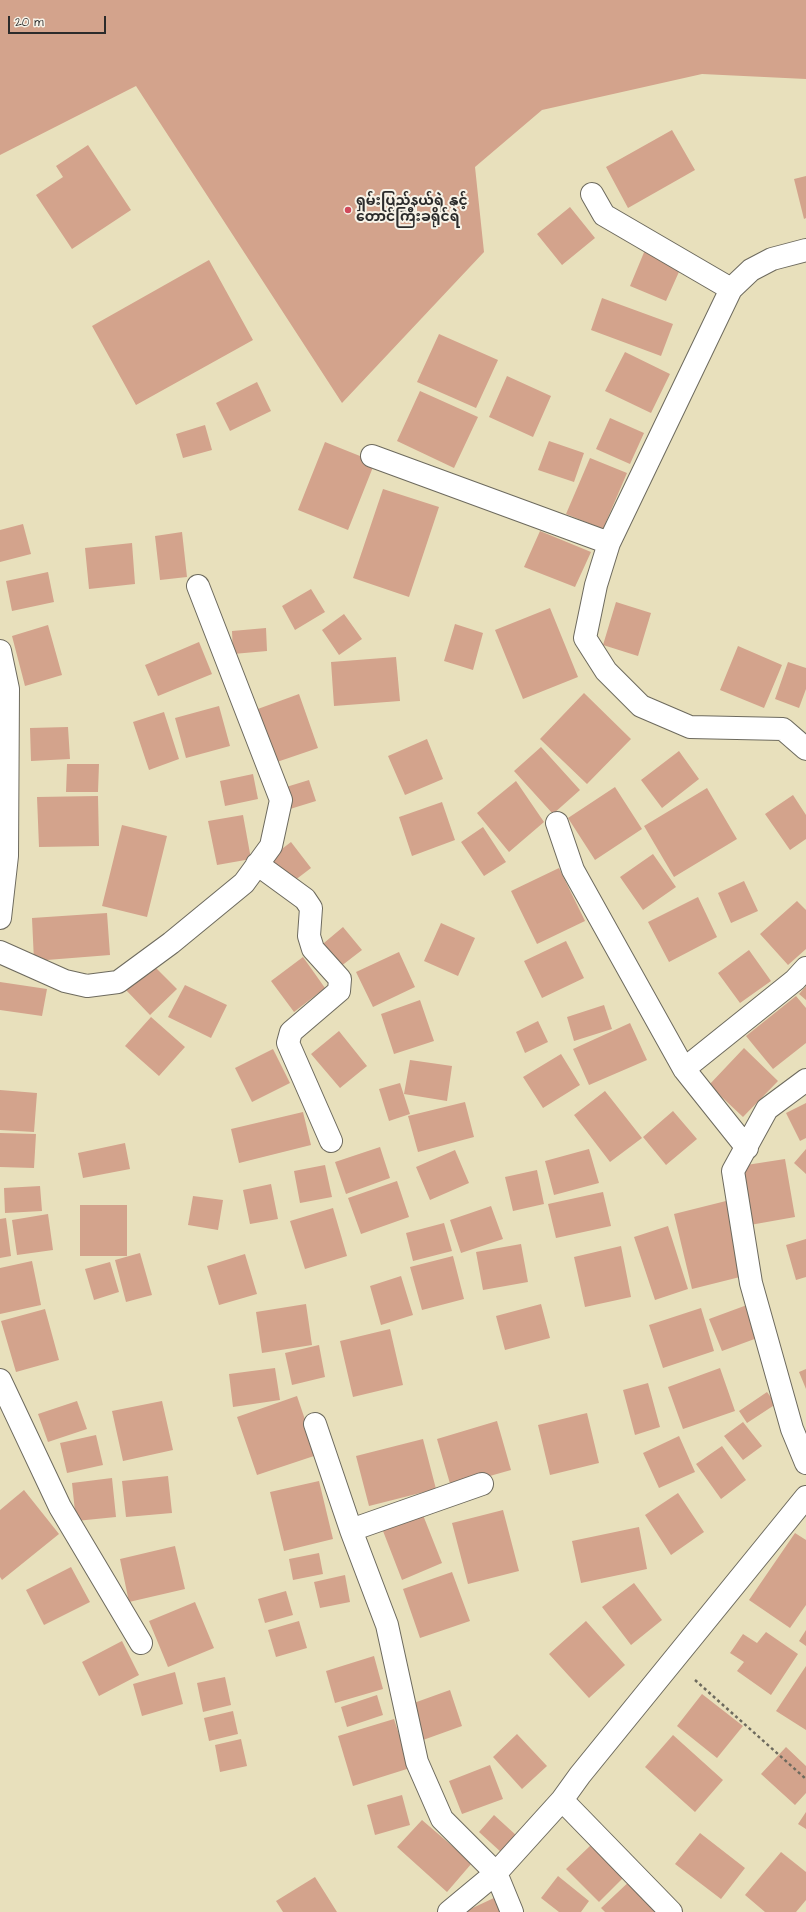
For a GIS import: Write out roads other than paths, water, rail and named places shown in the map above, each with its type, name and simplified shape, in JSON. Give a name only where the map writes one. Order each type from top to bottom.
[{"type":"street","points":[[592,194],[604,215],[731,288]]},
{"type":"street","points":[[806,250],[772,259],[751,270],[731,288],[610,543],[596,585],[585,638],[606,671],[641,706],[690,727],[783,729],[806,749]]},
{"type":"street","points":[[372,456],[610,543]]},
{"type":"street","points":[[0,952],[65,981],[87,986],[118,982],[171,943],[244,883],[270,846],[281,800],[198,586]]},
{"type":"street","points":[[0,651],[8,689],[4,855],[0,918]]},
{"type":"street","points":[[557,823],[573,870],[684,1069],[747,1148]]},
{"type":"street","points":[[257,864],[305,899],[311,908],[309,936],[313,948],[340,979],[339,991],[291,1032],[288,1043],[331,1141]]},
{"type":"street","points":[[684,1069],[794,980],[806,968]]},
{"type":"street","points":[[806,1080],[768,1109],[733,1171],[751,1282],[792,1429],[806,1463]]},
{"type":"street","points":[[0,1380],[60,1507],[141,1643]]},
{"type":"street","points":[[315,1424],[351,1530],[387,1625],[417,1762],[442,1819],[496,1873],[512,1912]]},
{"type":"street","points":[[351,1530],[482,1484]]},
{"type":"street","points":[[449,1912],[496,1873],[562,1800],[580,1775],[806,1497]]},
{"type":"street","points":[[562,1800],[671,1912]]},
{"type":"place","name":"ရှမ်းပြည်နယ်ရဲ နှင့် တောင်ကြီးခရိုင်ရဲ","points":[[348,210]]}]
